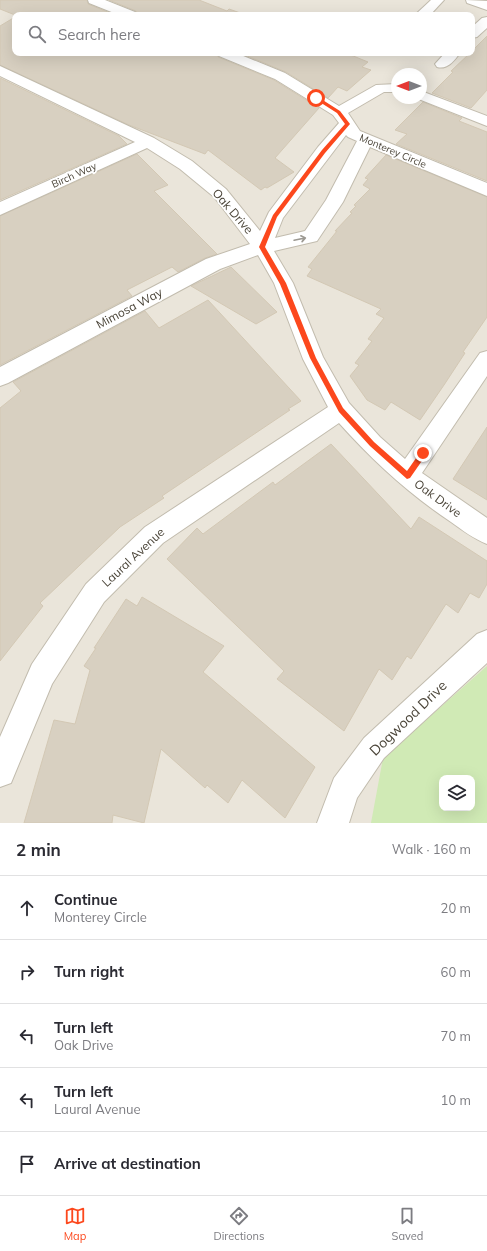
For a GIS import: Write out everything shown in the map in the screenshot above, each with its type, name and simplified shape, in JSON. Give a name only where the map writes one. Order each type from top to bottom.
[{"type":"street","points":[[94,0],[123,12]]},
{"type":"street","points":[[425,12],[438,0]]},
{"type":"street","points":[[475,31],[487,21]]},
{"type":"street","name":"Monterey Circle","points":[[231,56],[280,76],[343,118],[354,134],[487,190]]},
{"type":"street","points":[[442,64],[450,56]]},
{"type":"street","name":"Oak Drive","points":[[0,70],[148,142],[186,165],[220,193],[245,223],[262,247],[283,283],[313,358],[341,410],[372,444],[407,476],[443,503],[487,532]]},
{"type":"street","points":[[262,247],[275,216],[324,152],[343,118],[381,88],[391,88]]},
{"type":"street","points":[[427,97],[487,121]]},
{"type":"street","name":"Mimosa Way","points":[[0,377],[213,264],[262,247],[311,236],[334,202],[366,140]]},
{"type":"street","name":"Birch Way","points":[[0,209],[148,142]]},
{"type":"street","points":[[407,476],[487,359]]},
{"type":"street","name":"Laural Avenue","points":[[0,772],[42,674],[95,592],[154,535],[341,410]]},
{"type":"street","name":"Dogwood Drive","points":[[333,823],[345,789],[374,748],[487,644]]},
{"type":"shaded area","points":[[0,0],[487,0],[487,823],[0,823]]},
{"type":"green space","points":[[487,666],[487,823],[371,823],[383,758]]},
{"type":"building","points":[[0,0],[87,0],[88,4],[108,12],[12,12],[12,14],[0,9]]},
{"type":"building","points":[[109,0],[199,0],[227,11],[229,9],[238,12],[136,12]]},
{"type":"building","points":[[12,19],[12,56],[218,56],[274,80],[319,108],[275,158],[294,172],[261,190],[208,150],[205,154],[129,125],[0,65],[0,26]]},
{"type":"building","points":[[487,36],[487,90],[471,108],[432,93],[453,72],[451,71],[467,56],[475,56],[475,48]]},
{"type":"building","points":[[247,56],[353,56],[368,62],[362,67],[371,70],[347,91],[338,87],[328,98],[286,72]]},
{"type":"building","points":[[0,78],[119,136],[127,144],[0,200]]},
{"type":"building","points":[[421,104],[427,104],[462,118],[459,121],[487,132],[487,181],[396,144],[407,134],[395,130]]},
{"type":"building","points":[[137,154],[168,185],[154,191],[217,254],[205,258],[178,272],[172,267],[127,290],[132,296],[0,365],[0,216]]},
{"type":"building","points":[[386,155],[487,197],[487,317],[420,420],[391,402],[385,410],[367,400],[350,376],[359,365],[355,363],[372,341],[368,339],[384,318],[376,314],[381,309],[307,276],[312,269],[308,267],[337,231],[335,231],[352,213],[350,212],[356,206],[354,205],[370,189],[363,185],[368,179],[365,178]]},
{"type":"building","points":[[231,267],[277,312],[256,324],[191,286]]},
{"type":"building","points":[[208,300],[301,401],[288,409],[290,410],[162,496],[164,498],[120,527],[40,603],[43,606],[0,661],[0,408],[21,391],[13,382],[145,311],[159,328]]},
{"type":"building","points":[[487,427],[487,500],[453,479]]},
{"type":"building","points":[[331,444],[411,529],[419,517],[487,561],[487,584],[479,598],[470,593],[458,613],[446,604],[411,659],[407,656],[392,680],[379,669],[344,731],[277,679],[284,671],[167,559],[197,528],[203,534],[273,482],[275,485]]},
{"type":"building","points":[[142,597],[224,646],[203,672],[315,767],[285,818],[242,780],[228,803],[207,785],[205,788],[161,749],[144,823],[113,815],[112,823],[24,823],[54,720],[75,724],[90,670],[84,666],[126,599],[137,606]]},
{"type":"route","points":[[316,98],[339,112],[347,124],[275,216],[262,247],[283,283],[313,358],[341,410],[372,444],[407,476],[423,453]]}]
